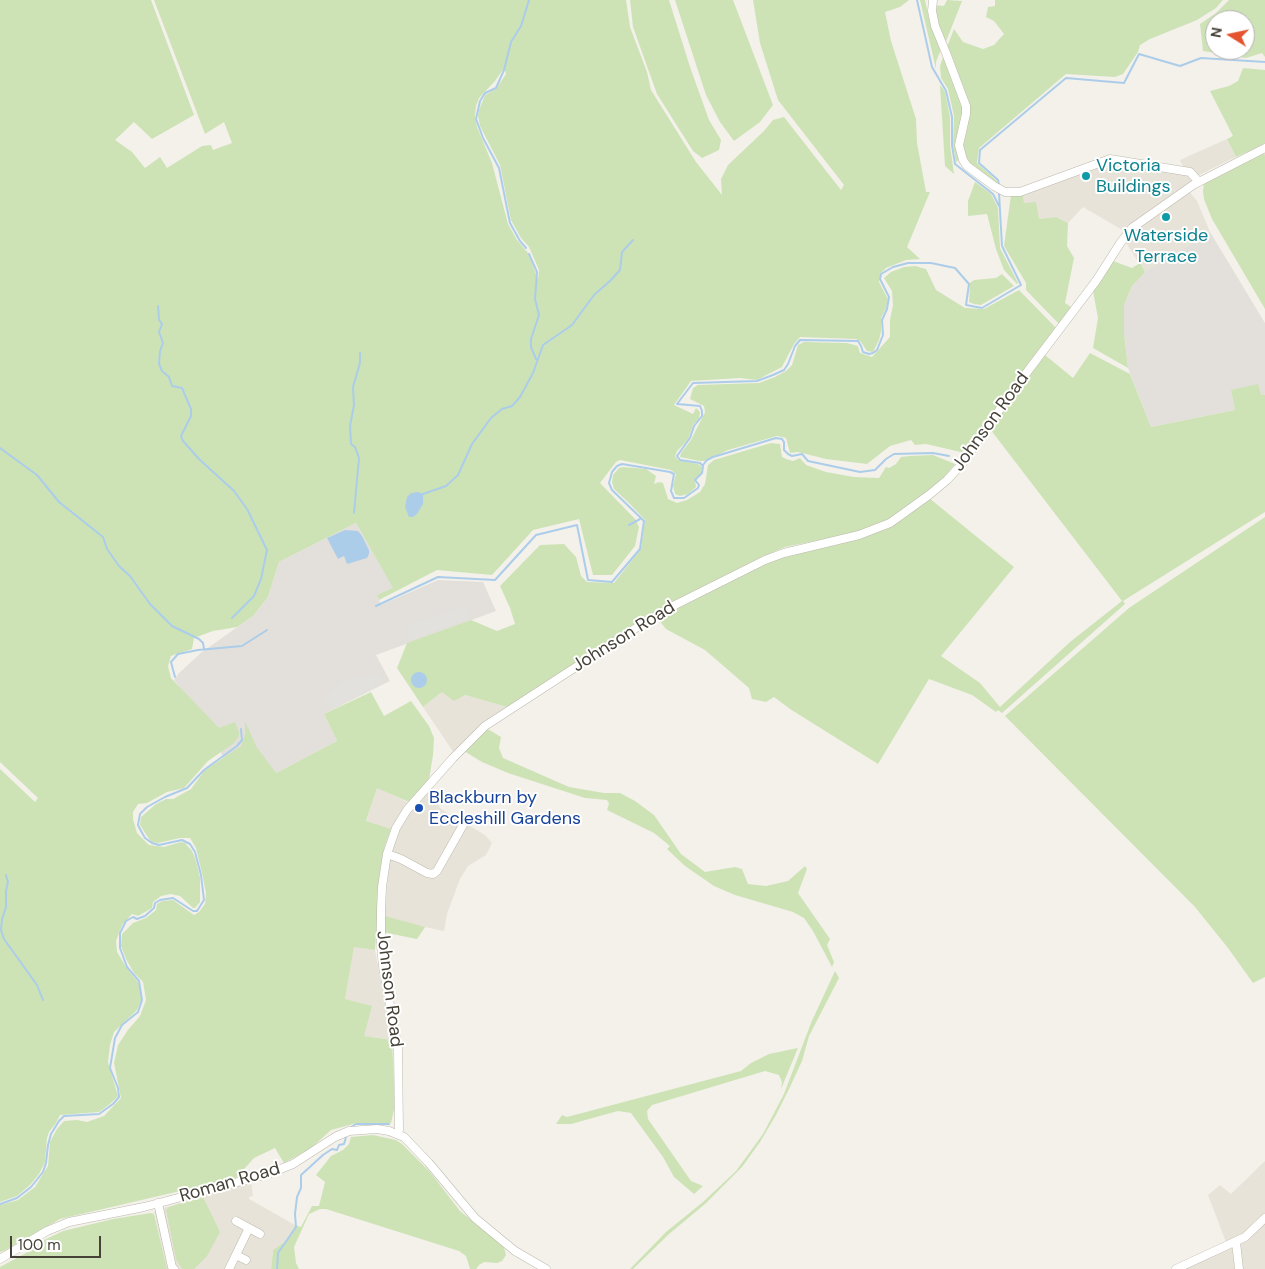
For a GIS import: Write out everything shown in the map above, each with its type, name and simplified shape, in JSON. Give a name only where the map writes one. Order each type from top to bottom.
[{"type":"street","points":[[934,0],[932,11],[935,26],[966,106],[959,145],[963,160],[994,186],[1005,192],[1020,192],[1110,159],[1190,172],[1199,182]]},
{"type":"street","name":"Johnson Road","points":[[397,1133],[399,1130],[398,1049],[380,945],[382,886],[387,854],[396,828],[407,810],[453,758],[485,726],[639,626],[683,601],[765,560],[784,553],[849,538],[883,526],[929,496],[962,464],[1009,396],[1096,281],[1132,228],[1199,182],[1265,148]]},
{"type":"street","points":[[387,854],[433,874],[437,871],[463,826]]},
{"type":"street","name":"Roman Road","points":[[0,1259],[48,1231],[69,1222],[158,1203],[282,1169],[335,1137],[349,1132],[378,1129],[397,1133]]},
{"type":"street","points":[[397,1133],[404,1137],[424,1158],[475,1218],[515,1251],[546,1269]]},
{"type":"street","points":[[158,1203],[174,1269]]},
{"type":"street","points":[[1176,1269],[1245,1237],[1265,1218]]},
{"type":"street","points":[[236,1221],[260,1234]]},
{"type":"street","points":[[229,1269],[250,1228]]},
{"type":"street","points":[[1236,1242],[1239,1269]]},
{"type":"street","name":"Roman Road","points":[[0,1255],[10,1253]]},
{"type":"street","points":[[236,1255],[246,1260]]},
{"type":"shaded area","points":[[1227,139],[1236,157],[1201,174],[1185,186],[1197,201],[1210,232],[1145,272],[1126,243],[1131,235],[1083,207],[1068,223],[1056,217],[1039,219],[1024,203],[1023,195],[1105,163],[1187,175],[1180,160]]},
{"type":"shaded area","points":[[1210,232],[1265,323],[1265,395],[1231,390],[1235,410],[1151,427],[1128,368],[1124,333],[1124,305],[1132,286],[1143,273]]},
{"type":"shaded area","points":[[356,523],[394,589],[377,595],[381,605],[438,580],[483,582],[496,611],[376,655],[390,681],[324,714],[337,741],[276,773],[225,763],[211,727],[174,680],[202,652],[253,616],[268,597],[279,562]]},
{"type":"shaded area","points":[[465,605],[470,618],[410,640],[405,627]]},
{"type":"shaded area","points":[[370,674],[382,678],[369,690],[332,710],[324,697],[348,677],[351,679]]},
{"type":"shaded area","points":[[442,692],[465,695],[507,707],[454,753],[423,707]]},
{"type":"shaded area","points":[[377,787],[415,806],[432,789],[436,802],[441,809],[485,835],[492,843],[486,855],[468,866],[460,879],[447,914],[444,931],[425,927],[417,939],[383,932],[389,865],[397,831],[366,822]]},
{"type":"shaded area","points":[[354,946],[375,950],[392,1040],[363,1036],[345,999]]},
{"type":"shaded area","points":[[1265,1161],[1265,1269],[1182,1269],[1226,1242],[1208,1195],[1220,1185],[1231,1194]]},
{"type":"shaded area","points":[[251,1181],[253,1196],[249,1197],[249,1199],[295,1225],[286,1241],[273,1250],[271,1269],[167,1269],[154,1211]]},
{"type":"green space","points":[[0,0],[151,0],[194,115],[152,139],[134,122],[115,140],[132,152],[145,168],[160,157],[167,168],[202,146],[211,145],[213,150],[232,143],[224,122],[205,134],[154,0],[626,0],[630,27],[647,72],[651,90],[696,162],[722,195],[721,179],[728,165],[773,120],[784,117],[841,190],[844,185],[778,100],[760,43],[753,0],[909,0],[900,7],[885,12],[891,41],[916,119],[917,143],[926,192],[930,192],[907,247],[920,259],[906,260],[886,268],[880,274],[879,282],[888,299],[881,318],[879,340],[873,352],[867,351],[861,342],[856,339],[800,337],[794,344],[782,367],[757,380],[740,378],[691,381],[674,405],[693,414],[696,408],[700,412],[699,419],[693,425],[688,440],[677,451],[675,456],[678,460],[698,464],[702,467],[701,473],[695,479],[696,487],[688,494],[680,496],[675,494],[673,486],[676,474],[671,470],[620,460],[616,462],[600,483],[635,519],[639,527],[635,546],[612,575],[593,575],[579,519],[533,530],[492,575],[437,570],[379,600],[377,595],[393,588],[356,523],[279,562],[268,597],[253,616],[237,627],[213,631],[194,638],[192,649],[171,656],[168,666],[171,678],[219,728],[235,722],[239,732],[239,736],[234,743],[208,761],[184,788],[167,792],[147,803],[138,804],[133,812],[137,833],[149,845],[164,847],[181,842],[185,843],[192,851],[200,877],[200,902],[193,908],[180,896],[171,894],[161,896],[153,902],[152,908],[138,916],[132,914],[122,925],[116,941],[117,952],[138,982],[141,991],[141,1001],[137,1010],[114,1032],[110,1045],[108,1062],[118,1096],[99,1112],[60,1115],[49,1132],[45,1162],[39,1174],[17,1196],[0,1202],[0,769],[35,802],[38,798],[0,762]],"holes":[[[504,68],[506,74],[496,89],[485,95],[478,116],[480,126],[500,165],[511,220],[521,238],[529,247],[539,270],[538,279],[528,253],[517,240],[508,224],[492,163],[477,127],[475,116],[479,98]]]},
{"type":"green space","points":[[630,0],[669,0],[709,120],[721,140],[719,150],[702,158],[693,151],[657,94],[633,27]]},
{"type":"green space","points":[[675,0],[733,0],[773,105],[760,122],[734,141],[720,122],[706,95]]},
{"type":"green space","points":[[920,0],[925,0],[930,23],[941,49],[936,62],[936,69]]},
{"type":"green space","points":[[947,0],[962,1],[945,44],[937,27],[935,5],[944,6]]},
{"type":"green space","points":[[995,0],[1223,0],[1213,10],[1205,10],[1205,15],[1197,20],[1140,45],[1138,52],[1123,74],[1115,77],[1066,74],[979,148],[977,163],[997,181],[996,184],[970,165],[966,158],[962,144],[968,114],[947,47],[954,29],[963,42],[983,49],[994,45],[1004,34],[994,21],[986,17],[988,7],[995,6]]},
{"type":"green space","points":[[1229,0],[1265,0],[1265,57],[1262,53],[1255,55],[1255,10],[1219,10]]},
{"type":"green space","points":[[1205,21],[1205,51],[1203,51],[1200,24]]},
{"type":"green space","points":[[944,54],[963,106],[959,159],[956,162],[953,144],[954,116],[948,89],[941,78],[940,66]]},
{"type":"green space","points":[[1243,68],[1265,70],[1265,144],[1236,157],[1227,139],[1233,136],[1210,91],[1229,86],[1238,81]]},
{"type":"green space","points":[[940,85],[945,92],[950,117],[950,145],[954,174],[945,166]]},
{"type":"green space","points":[[1264,151],[1265,309],[1212,219],[1203,191],[1206,182]]},
{"type":"green space","points":[[975,182],[991,194],[998,208],[1000,248],[1017,284],[1004,270],[996,249],[987,214],[968,216],[968,201]]},
{"type":"green space","points":[[1011,195],[1023,195],[1024,203],[1036,202],[1039,219],[1056,217],[1068,223],[1067,246],[1074,258],[1065,303],[1071,307],[1059,324],[1026,290],[1026,283],[1004,246]]},
{"type":"green space","points":[[1113,261],[1132,268],[1140,263],[1145,272],[1132,286],[1124,305],[1124,333],[1128,368],[1093,348],[1098,318],[1093,291]]},
{"type":"green space","points":[[915,266],[926,269],[936,290],[965,308],[984,309],[1019,290],[1056,328],[1030,361],[965,453],[926,444],[915,445],[911,440],[890,446],[867,464],[826,459],[798,452],[790,453],[786,438],[777,436],[728,450],[705,461],[680,457],[705,412],[704,406],[690,399],[693,388],[698,385],[759,383],[775,377],[792,365],[798,345],[804,342],[847,343],[858,346],[860,353],[872,357],[890,337],[890,320],[893,305],[892,291],[884,278],[891,272],[904,267]]},
{"type":"green space","points":[[1002,274],[1014,286],[981,305],[969,302],[970,283],[974,280],[996,278]]},
{"type":"green space","points":[[1090,353],[1130,374],[1151,427],[1235,410],[1231,390],[1258,384],[1261,395],[1265,395],[1265,512],[1123,601],[1125,604],[1002,713],[998,710],[996,712],[972,695],[929,679],[878,764],[774,697],[766,702],[752,699],[749,688],[705,650],[666,629],[658,619],[745,573],[782,557],[836,545],[878,532],[902,520],[929,498],[1014,567],[941,656],[980,683],[1000,707],[1070,642],[1122,601],[990,429],[1045,355],[1073,378]]},
{"type":"green space","points":[[771,443],[780,444],[782,457],[786,459],[793,461],[800,458],[806,465],[826,472],[854,477],[879,478],[886,467],[889,468],[896,464],[901,457],[933,455],[955,464],[941,481],[894,517],[859,532],[785,547],[764,556],[663,608],[507,707],[465,695],[454,701],[442,692],[423,707],[397,668],[407,643],[471,620],[497,631],[515,624],[500,586],[540,545],[564,544],[576,557],[581,576],[587,582],[614,583],[641,549],[645,520],[614,489],[613,475],[619,468],[646,469],[656,476],[654,484],[663,483],[668,499],[677,503],[687,500],[700,492],[705,484],[708,465],[714,460]]},
{"type":"green space","points":[[1265,517],[1265,977],[1253,983],[1195,907],[1005,716],[1129,608]]},
{"type":"green space","points":[[371,692],[384,716],[411,701],[429,726],[434,738],[429,780],[409,802],[377,788],[366,821],[391,829],[385,845],[380,871],[375,950],[354,947],[345,999],[372,1006],[364,1036],[392,1040],[395,1105],[391,1123],[357,1123],[331,1130],[311,1148],[284,1163],[275,1148],[254,1158],[236,1178],[60,1219],[0,1252],[0,1205],[18,1200],[35,1187],[48,1166],[50,1142],[57,1129],[64,1121],[77,1120],[87,1122],[104,1116],[121,1098],[114,1063],[118,1045],[140,1016],[146,1000],[143,982],[134,973],[121,946],[122,934],[133,923],[146,918],[156,910],[157,904],[162,901],[173,900],[194,915],[205,904],[206,893],[202,873],[196,848],[190,838],[180,838],[158,843],[151,842],[140,825],[141,817],[156,804],[166,799],[173,799],[191,789],[205,770],[241,746],[245,734],[245,721],[256,746],[276,773],[337,741],[324,714]]},
{"type":"green space","points":[[486,728],[501,737],[499,748],[503,758],[569,787],[604,793],[620,793],[635,801],[654,815],[681,854],[705,872],[735,867],[742,869],[748,884],[766,886],[788,881],[805,866],[807,869],[798,893],[830,939],[827,945],[834,962],[832,967],[804,918],[793,912],[735,895],[714,886],[685,866],[667,849],[670,846],[654,833],[607,810],[609,804],[607,800],[585,798],[508,773],[482,762],[464,751]]},
{"type":"green space","points":[[385,916],[425,927],[417,939],[383,932]]},
{"type":"green space","points":[[835,971],[839,978],[809,1036],[802,1061],[790,1087],[760,1142],[742,1167],[705,1204],[669,1234],[633,1269],[630,1269],[666,1232],[703,1202],[736,1171],[763,1134],[784,1094],[811,1023]]},
{"type":"green space","points":[[798,1048],[781,1089],[782,1082],[779,1075],[765,1071],[652,1105],[647,1111],[648,1119],[691,1181],[703,1186],[694,1194],[674,1177],[663,1157],[631,1113],[618,1111],[571,1124],[556,1124],[562,1115],[567,1117],[741,1071],[751,1063],[769,1054]]},
{"type":"green space","points":[[373,1135],[396,1140],[402,1144],[430,1172],[460,1211],[504,1247],[506,1255],[502,1261],[497,1263],[484,1262],[476,1269],[470,1269],[466,1256],[459,1251],[326,1209],[320,1209],[309,1214],[294,1247],[296,1263],[299,1269],[271,1269],[273,1250],[286,1241],[295,1225],[301,1227],[312,1206],[319,1206],[325,1182],[316,1175],[331,1156],[343,1150],[349,1144],[351,1137]]},
{"type":"green space","points":[[203,1197],[220,1232],[207,1256],[194,1269],[182,1269],[176,1259],[166,1210],[169,1207]]},
{"type":"green space","points":[[154,1214],[167,1269],[0,1269],[0,1267],[41,1245],[42,1241],[63,1231],[113,1219]]},
{"type":"water","points":[[418,492],[423,494],[423,504],[417,514],[409,517],[405,507],[407,497],[411,493]]},
{"type":"water","points":[[345,530],[358,531],[362,536],[369,550],[367,558],[347,564],[344,556],[338,559],[327,538]]},
{"type":"water","points":[[419,672],[425,674],[427,680],[425,686],[419,688],[413,686],[411,680],[413,674]]},
{"type":"waterway","points":[[526,248],[510,223],[499,168],[483,138],[476,119],[480,101],[485,93],[496,88],[504,70],[511,42],[521,26],[529,0]]},
{"type":"waterway","points":[[917,0],[932,67],[946,91],[952,117],[952,145],[955,164],[993,194],[999,206]]},
{"type":"waterway","points":[[999,185],[998,180],[979,163],[980,150],[1066,78],[1124,83],[1139,54],[1180,66],[1201,58],[1265,62]]},
{"type":"waterway","points":[[376,606],[438,577],[495,580],[536,535],[577,525],[588,580],[612,582],[640,549],[644,521],[612,490],[609,483],[612,472],[617,466],[622,464],[674,474],[671,491],[674,498],[684,498],[698,488],[699,485],[695,480],[702,473],[703,466],[700,463],[680,460],[677,456],[702,416],[700,406],[677,404],[693,383],[757,381],[773,375],[784,370],[795,346],[800,340],[858,341],[863,352],[873,353],[877,350],[883,335],[882,320],[887,309],[889,297],[880,279],[881,274],[893,267],[908,263],[931,263],[955,268],[969,284],[966,305],[982,308],[1021,285],[1002,246],[999,193]]},
{"type":"waterway","points":[[423,494],[446,486],[458,475],[472,444],[491,418],[502,409],[512,406],[520,397],[533,373],[543,345],[572,325],[594,295],[620,270],[622,252],[633,240]]},
{"type":"waterway","points":[[529,254],[537,272],[535,299],[539,315],[531,339],[531,347],[536,359]]},
{"type":"waterway","points":[[158,306],[159,320],[162,324],[159,332],[163,343],[159,364],[162,371],[169,377],[172,386],[182,388],[191,409],[191,416],[181,436],[183,441],[199,459],[234,491],[247,509],[267,550],[261,579],[254,596],[232,618]]},
{"type":"waterway","points":[[354,513],[359,458],[355,447],[351,444],[350,426],[354,405],[353,387],[360,363],[360,353]]},
{"type":"waterway","points":[[703,465],[713,457],[776,438],[782,439],[784,450],[792,456],[802,454],[808,461],[860,472],[875,470],[894,454],[933,453],[949,456]]},
{"type":"waterway","points":[[0,448],[37,475],[59,502],[103,537],[107,549],[150,604],[172,626],[199,639],[203,643],[204,649]]},
{"type":"waterway","points":[[629,525],[640,519]]},
{"type":"waterway","points":[[175,677],[171,662],[178,654],[242,646],[267,630]]},
{"type":"waterway","points":[[0,1204],[17,1198],[31,1187],[43,1172],[51,1134],[64,1116],[99,1114],[119,1097],[118,1088],[110,1068],[115,1038],[122,1025],[138,1012],[142,1000],[139,981],[127,967],[120,948],[120,933],[126,921],[133,917],[137,919],[145,916],[154,908],[155,903],[160,900],[173,898],[193,911],[197,911],[204,900],[201,875],[195,852],[190,844],[182,840],[159,845],[152,843],[145,838],[138,825],[140,814],[147,807],[165,797],[187,788],[204,770],[237,746],[242,740],[241,729]]},
{"type":"waterway","points":[[6,875],[8,882],[6,907],[1,930],[4,939],[37,985],[43,1000]]},
{"type":"waterway","points":[[348,1129],[356,1124],[389,1124]]},
{"type":"waterway","points":[[277,1269],[278,1253],[296,1227],[295,1214],[297,1197],[301,1188],[301,1175],[323,1155],[332,1149],[337,1150],[339,1145],[344,1144],[346,1137]]},
{"type":"place","name":"Victoria Buildings","points":[[1086,176]]},
{"type":"place","name":"Waterside Terrace","points":[[1166,217]]},
{"type":"place","name":"Blackburn by Eccleshill Gardens","points":[[419,808]]}]
